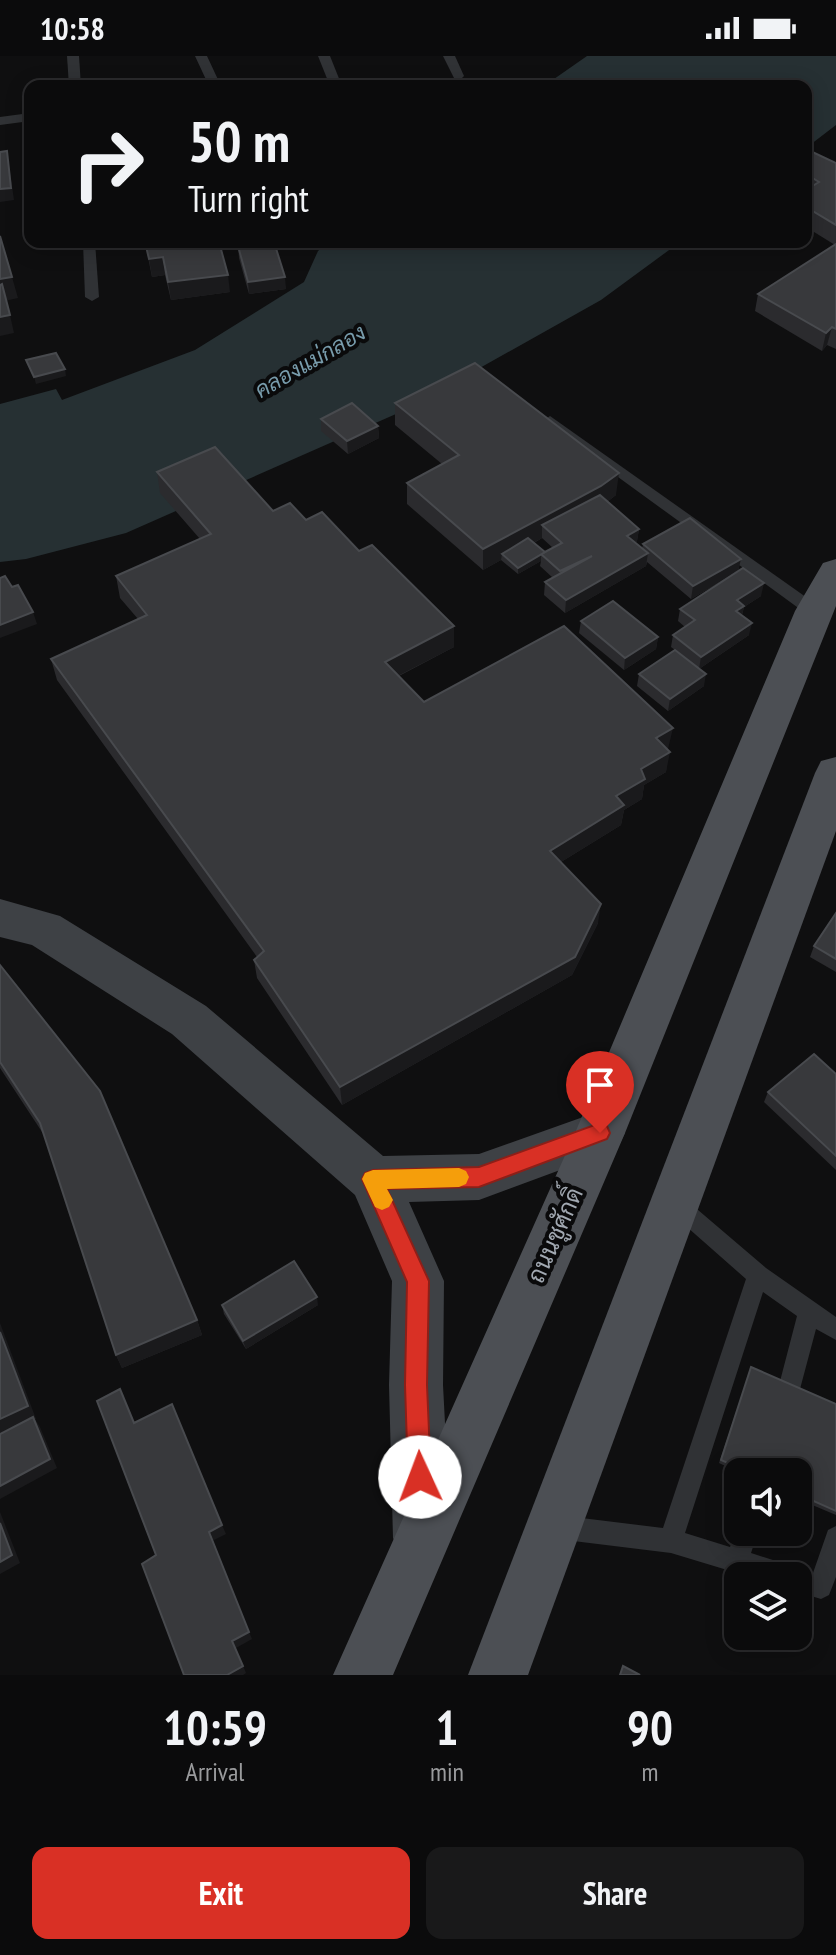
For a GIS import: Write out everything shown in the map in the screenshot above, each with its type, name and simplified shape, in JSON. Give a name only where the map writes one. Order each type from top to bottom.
[{"type":"main road","name":"ถนนชูศักดิ์","points":[[363,1675],[600,1133],[830,582]]},
{"type":"main road","points":[[498,1675],[836,773]]},
{"type":"main road","points":[[0,918],[44,929],[189,1020],[373,1179],[418,1281],[416,1385],[422,1538]]},
{"type":"main road","points":[[373,1179],[479,1177],[600,1133]]},
{"type":"lane","points":[[73,56],[75,80]]},
{"type":"lane","points":[[201,56],[212,80]]},
{"type":"lane","points":[[324,56],[334,80]]},
{"type":"lane","points":[[449,56],[458,76]]},
{"type":"lane","points":[[0,121],[24,118]]},
{"type":"lane","points":[[89,248],[92,297]]},
{"type":"lane","points":[[550,421],[830,582]]},
{"type":"lane","points":[[675,1203],[758,1275],[836,1329]]},
{"type":"lane","points":[[671,1541],[758,1275]]},
{"type":"lane","points":[[789,1389],[809,1312]]},
{"type":"lane","points":[[556,1527],[671,1541],[740,1562]]},
{"type":"lane","points":[[818,1585],[836,1538]]},
{"type":"lane","points":[[737,1561],[742,1546]]},
{"type":"water","points":[[587,56],[836,56],[836,125],[812,143],[812,80],[553,80]]},
{"type":"water","name":"คลองแม่กลอง","points":[[321,248],[672,248],[601,300],[405,410],[126,533],[26,559],[0,562],[0,404],[56,389],[62,400],[195,350],[304,282]]},
{"type":"building","points":[[7,151],[11,188],[0,189],[0,152]]},
{"type":"building","points":[[812,152],[836,163],[836,225],[812,211],[812,186],[819,182],[812,178]]},
{"type":"building","points":[[0,236],[12,277],[0,279]]},
{"type":"building","points":[[836,244],[836,329],[832,327],[826,333],[758,294]]},
{"type":"building","points":[[146,248],[221,248],[228,275],[168,282],[163,257],[149,259]]},
{"type":"building","points":[[239,248],[276,248],[285,277],[248,282]]},
{"type":"building","points":[[0,285],[10,315],[0,317]]},
{"type":"building","points":[[56,353],[65,369],[34,377],[26,360]]},
{"type":"building","points":[[475,363],[619,473],[601,486],[483,549],[407,483],[459,455],[395,403]]},
{"type":"building","points":[[352,403],[378,426],[347,441],[321,419]]},
{"type":"building","points":[[215,447],[273,511],[290,503],[306,520],[322,512],[359,551],[372,545],[454,626],[385,662],[424,702],[564,626],[673,728],[656,738],[670,752],[641,769],[645,779],[616,796],[624,805],[550,851],[601,904],[575,957],[340,1087],[254,960],[264,951],[51,659],[147,615],[116,576],[211,534],[157,472]]},
{"type":"building","points":[[600,495],[639,529],[627,536],[648,553],[566,600],[545,582],[592,556],[560,571],[541,554],[562,543],[542,525]]},
{"type":"building","points":[[690,518],[741,559],[693,586],[643,544]]},
{"type":"building","points":[[528,538],[545,552],[518,568],[502,554]]},
{"type":"building","points":[[743,568],[764,583],[737,600],[744,606],[736,611],[752,623],[701,657],[673,635],[695,620],[680,609]]},
{"type":"building","points":[[5,576],[12,587],[18,585],[33,612],[0,625],[0,578]]},
{"type":"building","points":[[613,601],[658,637],[625,658],[581,621]]},
{"type":"building","points":[[675,650],[706,674],[670,699],[639,674]]},
{"type":"building","points":[[836,913],[836,959],[814,946]]},
{"type":"building","points":[[0,965],[100,1091],[197,1320],[116,1355],[40,1123],[0,1062]]},
{"type":"building","points":[[814,1054],[836,1074],[836,1156],[768,1092]]},
{"type":"building","points":[[294,1261],[317,1297],[243,1341],[222,1305]]},
{"type":"building","points":[[0,1332],[28,1406],[0,1419]]},
{"type":"building","points":[[751,1367],[836,1404],[836,1511],[812,1500],[812,1458],[721,1460]]},
{"type":"building","points":[[120,1389],[134,1423],[172,1404],[222,1525],[209,1532],[249,1632],[232,1641],[243,1666],[227,1675],[184,1675],[142,1564],[156,1555],[97,1401]]},
{"type":"building","points":[[33,1417],[50,1459],[0,1486],[0,1434]]},
{"type":"building","points":[[0,1523],[12,1555],[0,1562]]},
{"type":"building","points":[[623,1666],[640,1675],[620,1675]]},
{"type":"slow traffic","points":[[382,1200],[373,1179],[459,1177]]},
{"type":"route","points":[[420,1477],[416,1385],[418,1281],[373,1179],[479,1177],[600,1133]]}]
